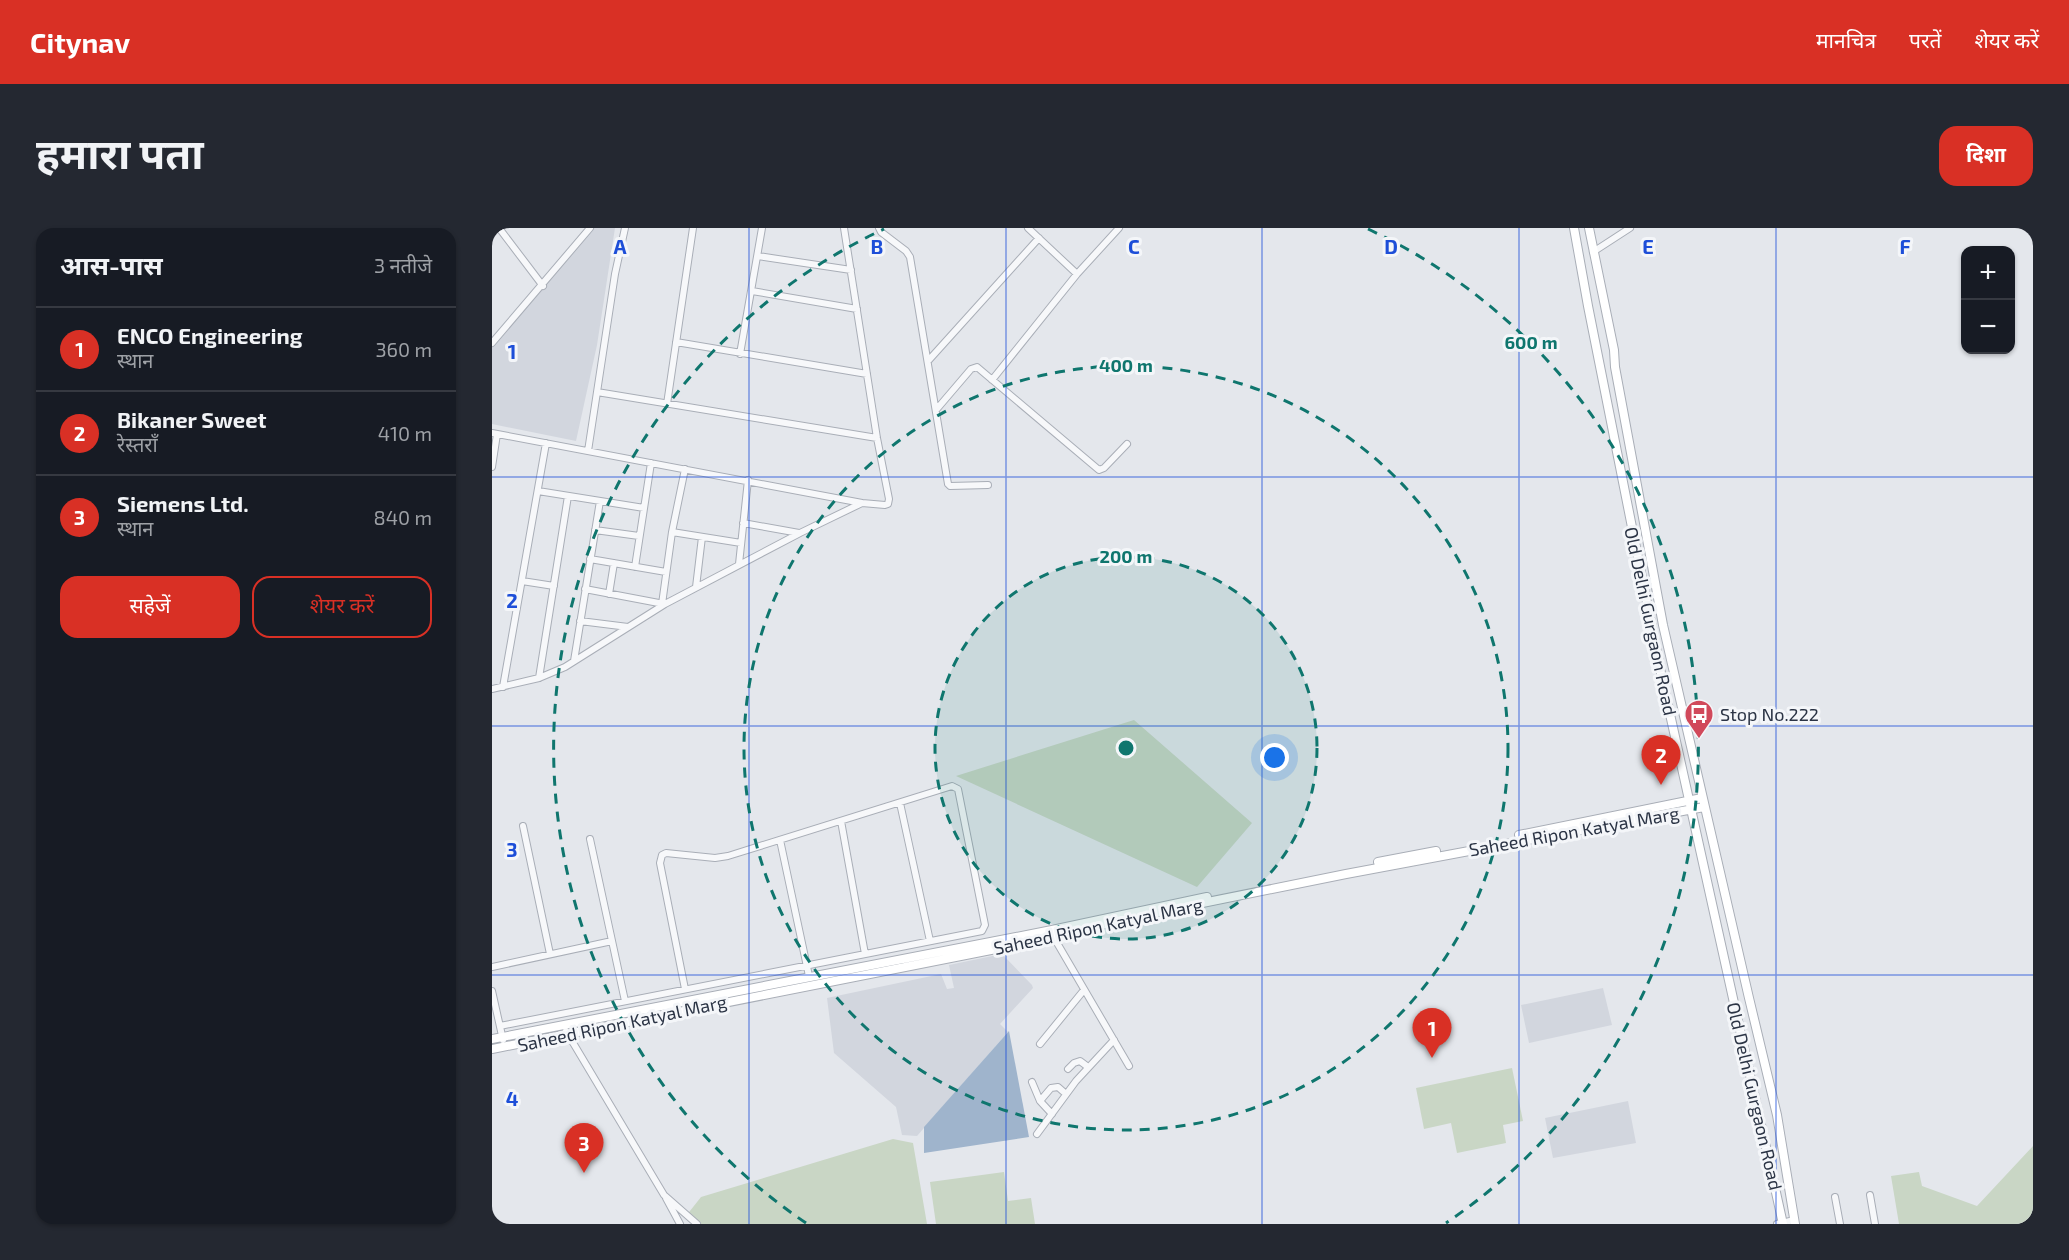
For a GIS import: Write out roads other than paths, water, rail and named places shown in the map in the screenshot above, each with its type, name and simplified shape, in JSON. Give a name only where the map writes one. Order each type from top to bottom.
[{"type":"street","points":[[499,228],[543,286]]},
{"type":"street","points":[[492,343],[543,286],[590,228]]},
{"type":"street","points":[[588,451],[624,228]]},
{"type":"street","points":[[667,404],[693,228]]},
{"type":"street","points":[[740,354],[762,228]]},
{"type":"street","points":[[492,467],[495,434],[885,506],[889,502],[844,228]]},
{"type":"street","points":[[879,228],[910,257],[948,484],[950,486],[988,485]]},
{"type":"street","points":[[1028,228],[1077,274]]},
{"type":"street","points":[[992,380],[1077,274],[1119,228]]},
{"type":"street","name":"Old Delhi Gurgaon Road","points":[[1574,228],[1626,504],[1781,1224]]},
{"type":"street","name":"Old Delhi Gurgaon Road","points":[[1589,228],[1614,350],[1615,367],[1663,625],[1777,1115],[1795,1222]]},
{"type":"street","points":[[1593,252],[1630,228]]},
{"type":"street","points":[[928,361],[1038,238]]},
{"type":"street","points":[[758,256],[851,270]]},
{"type":"street","points":[[752,291],[857,309]]},
{"type":"street","points":[[676,342],[867,374]]},
{"type":"street","points":[[936,410],[975,367],[981,369],[1099,470],[1104,468],[1127,444]]},
{"type":"street","points":[[597,392],[877,438]]},
{"type":"street","points":[[503,687],[546,443]]},
{"type":"street","points":[[635,567],[651,463]]},
{"type":"street","points":[[663,604],[672,532],[685,469]]},
{"type":"street","points":[[739,564],[748,480]]},
{"type":"street","points":[[538,491],[644,508]]},
{"type":"street","points":[[539,678],[568,496]]},
{"type":"street","points":[[574,661],[600,501]]},
{"type":"street","points":[[492,689],[539,678],[574,661],[663,604],[862,503]]},
{"type":"street","points":[[743,523],[800,533]]},
{"type":"street","points":[[595,530],[639,536]]},
{"type":"street","points":[[672,532],[741,543]]},
{"type":"street","points":[[696,587],[702,537]]},
{"type":"street","points":[[590,559],[666,572]]},
{"type":"street","points":[[609,594],[614,563]]},
{"type":"street","points":[[522,581],[554,586]]},
{"type":"street","points":[[585,590],[663,604]]},
{"type":"street","points":[[580,621],[628,627]]},
{"type":"street","points":[[500,1026],[979,932],[985,928],[959,792],[952,786],[722,858],[666,853],[662,855],[660,863],[685,989]]},
{"type":"street","name":"Saheed Ripon Katyal Marg","points":[[492,1039],[565,1029],[993,945],[1689,800],[1703,802]]},
{"type":"street","name":"Saheed Ripon Katyal Marg","points":[[492,1049],[565,1029],[809,976],[1053,936],[1218,897],[1692,810],[1703,802]]},
{"type":"street","points":[[900,803],[930,940]]},
{"type":"street","points":[[841,820],[865,954]]},
{"type":"street","points":[[523,826],[550,954]]},
{"type":"street","points":[[590,839],[625,1001]]},
{"type":"street","points":[[780,840],[809,976]]},
{"type":"street","points":[[1053,936],[1129,1066]]},
{"type":"street","points":[[492,967],[612,941]]},
{"type":"street","points":[[1040,1044],[1084,990]]},
{"type":"street","points":[[492,991],[504,1047]]},
{"type":"street","points":[[565,1029],[680,1224]]},
{"type":"street","points":[[1037,1134],[1088,1067],[1114,1040]]},
{"type":"street","points":[[1068,1070],[1074,1063],[1080,1061],[1088,1067]]},
{"type":"street","points":[[1032,1082],[1040,1101],[1052,1114]]},
{"type":"street","points":[[1040,1101],[1051,1088],[1058,1087],[1066,1094]]},
{"type":"street","points":[[664,1195],[698,1224]]},
{"type":"street","points":[[1870,1195],[1875,1224]]},
{"type":"street","points":[[1835,1197],[1840,1224]]},
{"type":"street","points":[[1781,1224],[1795,1222]]},
{"type":"water","points":[[1009,1031],[1029,1137],[924,1153],[924,1127]]},
{"type":"place","name":"Stop No.222","points":[[1699,740]]},
{"type":"place","name":"Bikaner Sweet","points":[[1661,785]]},
{"type":"place","name":"ENCO Engineering","points":[[1432,1058]]},
{"type":"place","name":"Siemens Ltd.","points":[[584,1173]]}]
